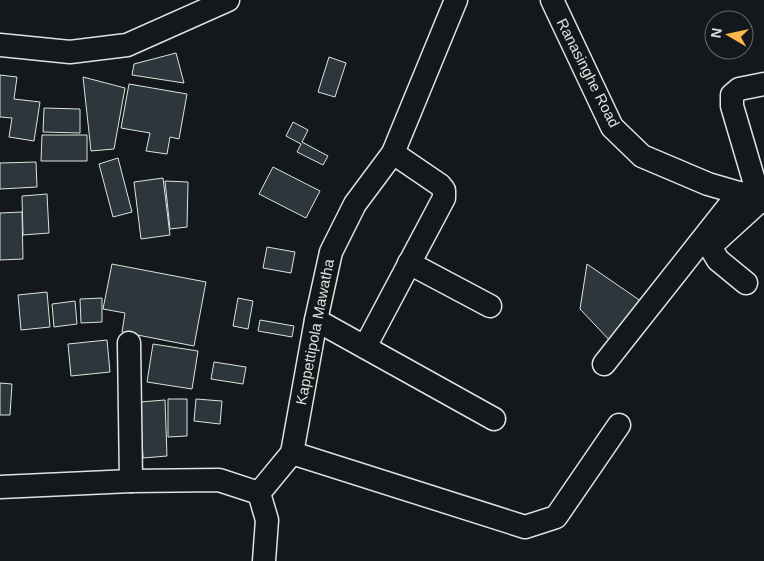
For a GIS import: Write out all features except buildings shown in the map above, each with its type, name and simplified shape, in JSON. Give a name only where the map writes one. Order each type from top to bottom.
[{"type":"street","points":[[0,45],[70,52],[127,45],[228,0]]},
{"type":"street","name":"Kappettipola Mawatha","points":[[260,493],[292,453],[316,320],[331,252],[355,204],[392,153],[456,0]]},
{"type":"street","name":"Ranasinghe Road","points":[[552,0],[612,127],[642,156],[708,184],[762,202]]},
{"type":"street","points":[[746,283],[718,260],[712,250],[715,242],[762,202],[732,106],[732,95],[739,89],[764,84]]},
{"type":"street","points":[[366,347],[444,198],[444,190],[440,185],[392,153]]},
{"type":"street","points":[[604,364],[739,193]]},
{"type":"street","points":[[409,263],[490,306]]},
{"type":"street","points":[[316,320],[494,419]]},
{"type":"street","points":[[129,343],[131,482]]},
{"type":"street","points":[[292,453],[525,527],[556,517],[619,424]]},
{"type":"street","points":[[0,487],[218,480],[260,493],[267,520],[264,561]]}]
